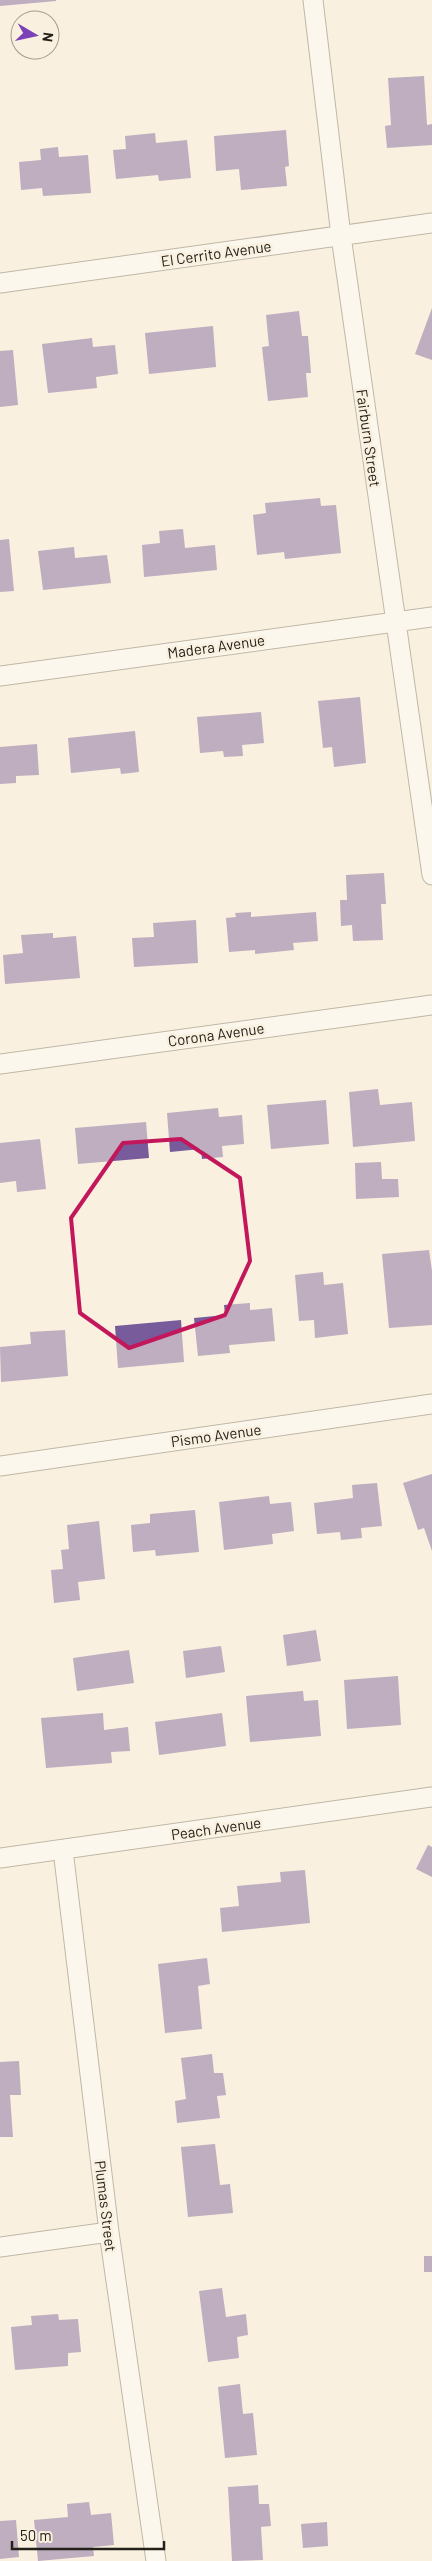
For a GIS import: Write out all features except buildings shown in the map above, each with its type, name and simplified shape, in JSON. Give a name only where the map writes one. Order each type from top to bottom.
[{"type":"street","name":"Fairburn Street","points":[[314,0],[341,236],[432,875]]},
{"type":"street","name":"El Cerrito Avenue","points":[[0,283],[432,223]]},
{"type":"street","name":"Madera Avenue","points":[[0,676],[432,617]]},
{"type":"street","name":"Corona Avenue","points":[[0,1064],[432,1005]]},
{"type":"street","name":"Pismo Avenue","points":[[0,1466],[432,1404]]},
{"type":"street","name":"Peach Avenue","points":[[0,1858],[432,1797]]},
{"type":"street","name":"Plumas Street","points":[[63,1850],[109,2232],[156,2561]]},
{"type":"street","points":[[0,2247],[109,2232]]},
{"type":"highlighted area","points":[[181,1139],[240,1178],[250,1261],[225,1315],[129,1348],[80,1313],[71,1218],[123,1143]]}]
